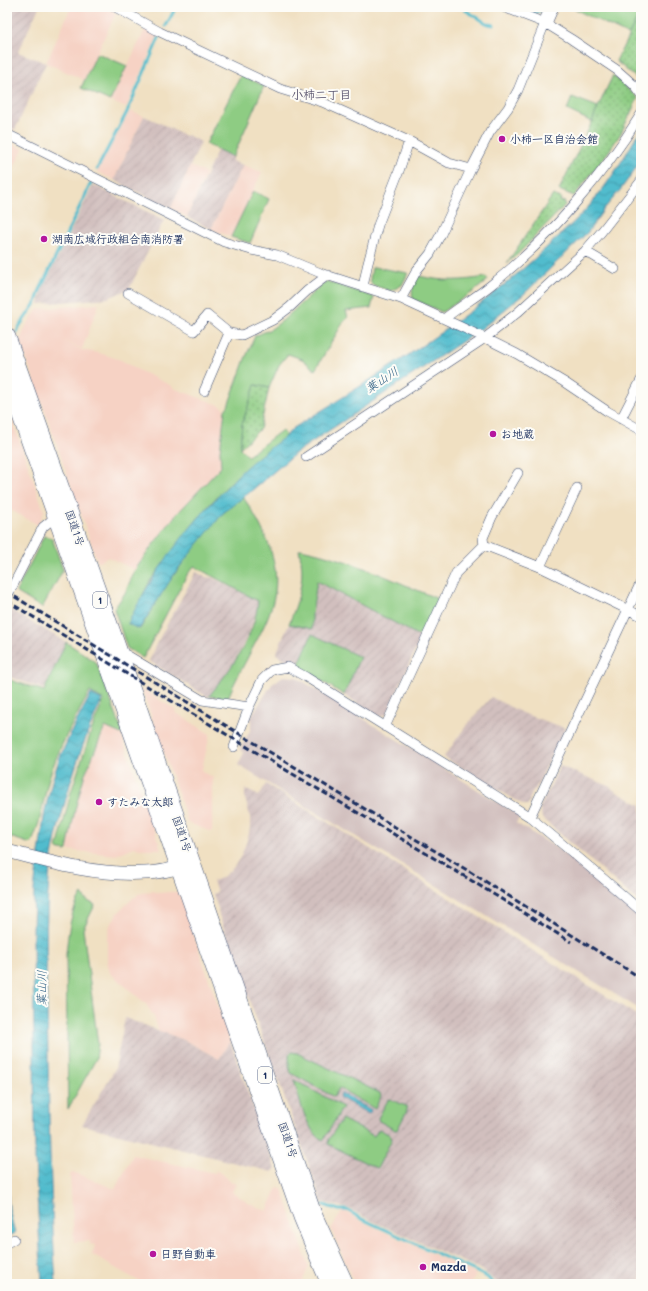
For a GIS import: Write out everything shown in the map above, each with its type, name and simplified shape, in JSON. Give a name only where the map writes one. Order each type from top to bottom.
[{"type":"highway","name":"国道1号","points":[[7,337],[62,513],[186,865],[313,1214],[344,1284]]},
{"type":"highway","name":"国道1号","points":[[7,376],[120,655],[186,865],[302,1217],[330,1284]]},
{"type":"street","points":[[115,7],[160,32],[275,87],[322,102],[409,141],[449,163],[471,169]]},
{"type":"street","points":[[503,7],[545,23],[571,39],[617,70],[635,86],[641,94]]},
{"type":"street","points":[[401,299],[416,270],[430,254],[441,234],[490,132],[508,108],[518,90],[552,7]]},
{"type":"street","points":[[446,320],[491,284],[539,242],[607,163],[626,138],[641,114]]},
{"type":"street","points":[[7,134],[224,242],[251,250],[277,255],[328,275],[401,299],[483,337],[517,354],[641,430]]},
{"type":"street","points":[[363,287],[378,225],[409,141]]},
{"type":"street","points":[[306,457],[517,313],[585,251],[641,181]]},
{"type":"street","points":[[585,251],[615,269]]},
{"type":"street","points":[[128,293],[194,330],[206,315],[229,333],[242,335],[273,320],[328,275]]},
{"type":"street","points":[[204,391],[229,333]]},
{"type":"street","points":[[621,419],[641,380]]},
{"type":"street","points":[[484,545],[483,538],[489,524],[518,473]]},
{"type":"street","points":[[540,567],[577,488]]},
{"type":"street","points":[[7,597],[43,527],[62,513]]},
{"type":"street","points":[[484,545],[540,567],[641,616]]},
{"type":"street","points":[[385,727],[456,573],[484,545]]},
{"type":"street","points":[[530,817],[641,582]]},
{"type":"street","points":[[120,655],[126,654],[202,700],[249,707]]},
{"type":"street","points":[[234,747],[249,707],[262,680],[272,670],[288,667],[530,817],[641,911]]},
{"type":"street","points":[[7,851],[59,864],[98,871],[128,874],[146,873],[186,865]]},
{"type":"shaded area","points":[[7,7],[39,7],[18,52],[46,63],[15,130],[7,126]]},
{"type":"shaded area","points":[[71,7],[107,7],[116,13],[84,80],[46,63]]},
{"type":"shaded area","points":[[146,28],[158,35],[126,108],[110,101]]},
{"type":"shaded area","points":[[130,111],[144,116],[114,180],[97,172]]},
{"type":"shaded area","points":[[144,116],[201,142],[171,208],[114,180]]},
{"type":"shaded area","points":[[7,141],[23,149],[7,181]]},
{"type":"shaded area","points":[[218,149],[233,157],[232,161],[243,165],[211,229],[187,217]]},
{"type":"shaded area","points":[[243,165],[262,172],[231,237],[211,229]]},
{"type":"shaded area","points":[[190,166],[206,173],[187,217],[171,208]]},
{"type":"shaded area","points":[[93,185],[164,220],[129,289],[108,298],[39,304],[42,290]]},
{"type":"shaded area","points":[[99,304],[82,349],[62,340],[82,350],[99,353],[121,360],[172,386],[173,388],[222,406],[225,410],[220,451],[221,467],[175,516],[135,570],[108,557],[98,563],[20,340],[27,324],[38,309]]},
{"type":"shaded area","points":[[7,405],[44,511],[38,525],[7,508]]},
{"type":"shaded area","points":[[196,572],[206,577],[213,578],[258,601],[257,609],[248,636],[228,673],[209,696],[206,696],[149,661],[155,649],[154,648]]},
{"type":"shaded area","points":[[316,581],[421,637],[387,714],[379,716],[344,695],[359,657],[312,634],[298,666],[276,654],[289,624],[312,629],[312,614]]},
{"type":"shaded area","points":[[7,608],[66,642],[44,689],[7,676]]},
{"type":"shaded area","points":[[283,676],[296,677],[520,816],[516,823],[552,845],[580,865],[641,918],[641,1010],[238,765],[244,753],[240,749],[251,729],[251,717],[272,684]]},
{"type":"shaded area","points":[[142,689],[176,710],[175,712],[210,734],[202,772],[213,777],[212,832],[188,823]]},
{"type":"shaded area","points":[[491,697],[522,713],[565,728],[535,790],[534,789],[528,805],[524,805],[444,757],[466,726]]},
{"type":"shaded area","points":[[105,727],[121,734],[161,849],[139,849],[134,847],[116,855],[67,850],[75,810],[84,777]]},
{"type":"shaded area","points":[[560,766],[609,786],[615,791],[641,805],[641,904],[542,818],[540,808]]},
{"type":"shaded area","points":[[266,784],[641,1018],[641,1284],[499,1284],[482,1270],[370,1220],[350,1209],[322,1202],[218,912],[219,911],[213,894],[217,892],[213,881],[223,877],[233,868],[241,856],[248,838],[251,823],[245,799],[245,789],[259,796]]},
{"type":"shaded area","points":[[153,891],[159,893],[179,892],[230,1041],[219,1059],[184,1040],[159,1031],[154,1017],[146,1004],[110,973],[107,961],[107,938],[110,925],[118,913],[134,897],[135,898],[138,894]]},
{"type":"shaded area","points":[[125,1018],[184,1040],[219,1059],[230,1041],[275,1169],[272,1172],[82,1125],[115,1069]]},
{"type":"shaded area","points":[[133,1155],[215,1173],[216,1171],[219,1172],[236,1184],[232,1192],[248,1203],[267,1211],[278,1187],[282,1189],[309,1267],[301,1284],[144,1284],[92,1255],[95,1245],[90,1244],[90,1241],[74,1242],[70,1175],[73,1172],[115,1189]]},
{"type":"shaded area","points":[[343,1210],[361,1221],[476,1274],[471,1284],[355,1284],[331,1229]]},
{"type":"green space","points":[[570,7],[640,7],[639,15],[629,35]]},
{"type":"green space","points":[[640,7],[641,82],[616,61],[639,15]]},
{"type":"green space","points":[[97,53],[127,66],[110,101],[81,88]]},
{"type":"green space","points":[[241,75],[264,86],[233,157],[206,144]]},
{"type":"green space","points":[[613,75],[638,98],[621,133],[574,196],[559,190]]},
{"type":"green space","points":[[572,97],[598,107],[592,122],[567,110]]},
{"type":"green space","points":[[253,191],[269,199],[250,243],[231,237]]},
{"type":"green space","points":[[553,195],[561,198],[560,201],[565,202],[565,205],[519,253],[507,263]]},
{"type":"green space","points":[[374,267],[408,273],[402,285],[391,291],[372,285],[370,279],[372,268]]},
{"type":"green space","points":[[419,276],[452,280],[486,277],[488,280],[473,292],[442,312],[413,299],[413,287]]},
{"type":"green space","points":[[326,281],[374,297],[371,308],[346,311],[348,318],[344,321],[315,370],[302,359],[288,354],[279,365],[269,388],[256,385],[242,424],[240,448],[248,456],[282,430],[286,436],[240,473],[211,503],[150,581],[128,624],[140,629],[166,586],[193,549],[223,513],[243,497],[256,518],[268,542],[272,554],[276,580],[274,600],[259,637],[228,698],[209,696],[226,675],[241,652],[252,627],[258,601],[194,566],[187,575],[143,658],[127,648],[114,609],[125,593],[135,570],[152,546],[175,516],[221,467],[220,451],[225,410],[228,406],[255,336],[271,329],[282,321]]},
{"type":"green space","points":[[255,385],[269,388],[260,429],[240,448],[242,424]]},
{"type":"green space","points":[[44,536],[52,538],[63,570],[42,608],[16,592]]},
{"type":"green space","points":[[301,549],[354,564],[438,599],[421,637],[317,581],[312,614],[312,629],[289,624],[296,605],[302,579],[299,550]]},
{"type":"green space","points":[[312,634],[360,657],[344,695],[298,666]]},
{"type":"green space","points":[[66,642],[96,662],[123,733],[121,734],[105,727],[84,777],[75,810],[67,850],[65,851],[57,849],[71,792],[94,723],[104,700],[90,692],[67,734],[57,755],[49,778],[40,820],[31,844],[7,836],[7,679],[44,691]]},
{"type":"green space","points":[[82,894],[86,900],[95,905],[83,929],[98,1044],[96,1059],[68,1109],[66,954],[72,915]]},
{"type":"green space","points":[[292,1052],[297,1053],[380,1093],[381,1096],[375,1109],[339,1088],[334,1097],[291,1073],[289,1067],[289,1054]]},
{"type":"green space","points":[[294,1080],[343,1107],[323,1140],[312,1130],[308,1122]]},
{"type":"green space","points":[[390,1099],[406,1106],[407,1111],[397,1130],[379,1121],[378,1118]]},
{"type":"green space","points":[[342,1119],[374,1136],[379,1129],[390,1135],[392,1139],[378,1167],[376,1168],[328,1144],[329,1139]]},
{"type":"water","name":"葉山川","points":[[641,129],[641,161],[588,232],[524,294],[481,329],[297,452],[223,513],[177,570],[139,629],[128,624],[148,586],[172,551],[185,534],[240,473],[256,458],[286,436],[292,429],[391,367],[455,323],[516,275],[566,230],[592,202],[615,171]]},
{"type":"water","name":"葉山川","points":[[91,694],[102,700],[79,756],[70,784],[51,863],[47,901],[46,945],[50,1169],[56,1284],[42,1284],[35,1160],[34,889],[45,810],[52,781],[60,757],[73,728]]},
{"type":"water","points":[[341,1093],[371,1110],[369,1114],[339,1097]]},
{"type":"water","points":[[7,1178],[9,1209],[15,1233],[7,1237]]},
{"type":"waterway","points":[[166,26],[176,7]]},
{"type":"waterway","points":[[530,14],[541,10],[542,7]]},
{"type":"waterway","points":[[465,10],[488,24],[494,25]]},
{"type":"waterway","points":[[97,169],[127,112],[159,38]]},
{"type":"waterway","points":[[17,332],[36,302],[40,290],[91,183]]},
{"type":"waterway","points":[[324,1205],[339,1210],[347,1210],[362,1219],[487,1277],[494,1284]]},
{"type":"railway","points":[[7,592],[467,870],[641,978]]},
{"type":"railway","points":[[7,601],[571,942]]},
{"type":"place","name":"小柿一区自治会館","points":[[502,139]]},
{"type":"place","name":"湖南広域行政組合南消防署","points":[[44,239]]},
{"type":"place","name":"お地蔵","points":[[493,434]]},
{"type":"place","name":"すたみな太郎","points":[[99,802]]},
{"type":"place","name":"日野自動車","points":[[153,1254]]},
{"type":"place","name":"Mazda","points":[[423,1267]]},
{"type":"district","name":"小柿二丁目","points":[[321,95]]}]
